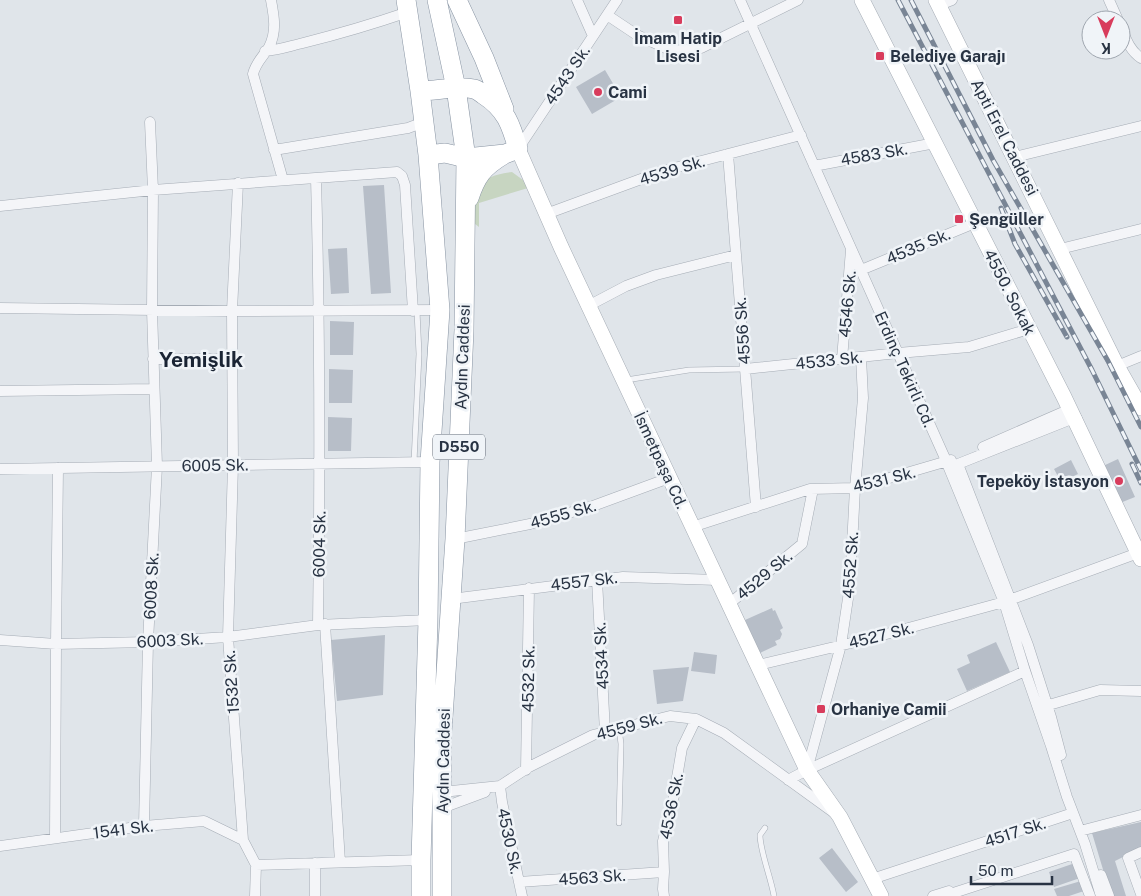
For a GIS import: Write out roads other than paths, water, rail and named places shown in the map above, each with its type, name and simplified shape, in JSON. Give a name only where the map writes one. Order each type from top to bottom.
[{"type":"highway","name":"Aydın Caddesi","points":[[438,0],[456,88],[466,158],[464,330],[455,539],[442,732],[442,896]]},
{"type":"highway","points":[[458,0],[511,126],[511,151]]},
{"type":"highway","name":"Aydın Caddesi","points":[[407,6],[428,155],[440,310],[422,462],[428,620],[421,896]]},
{"type":"highway","points":[[420,91],[456,88],[475,89],[497,103],[511,126]]},
{"type":"highway","points":[[428,155],[445,153],[466,158],[511,151]]},
{"type":"highway","points":[[466,206],[475,180],[488,164],[511,151]]},
{"type":"street","points":[[271,0],[274,16],[274,33],[266,51],[255,65],[253,74],[283,180]]},
{"type":"street","points":[[577,0],[593,36]]},
{"type":"street","name":"4543 Sk.","points":[[511,151],[617,0]]},
{"type":"street","name":"Erdinç Tekirli Cd.","points":[[740,0],[947,462],[1007,601],[1025,671],[1043,707],[1052,746],[1073,813],[1082,830]]},
{"type":"street","points":[[607,15],[638,35],[672,51],[701,48],[798,0]]},
{"type":"street","name":"4550. Sokak","points":[[862,0],[1072,414],[1140,553]]},
{"type":"street","name":"Apti Erel Caddesi","points":[[943,2],[1015,157],[1118,366],[1141,408]]},
{"type":"street","points":[[266,51],[280,50],[354,31],[407,6]]},
{"type":"street","points":[[1131,47],[1141,58]]},
{"type":"street","name":"6008 Sk.","points":[[144,826],[148,642],[157,466],[152,310],[153,190],[150,122]]},
{"type":"street","points":[[274,150],[408,128],[424,122]]},
{"type":"street","points":[[1015,157],[1141,126]]},
{"type":"street","name":"4539 Sk.","points":[[546,214],[663,171],[801,135]]},
{"type":"street","name":"4583 Sk.","points":[[814,166],[935,143]]},
{"type":"street","name":"İsmetpaşa Cd.","points":[[511,151],[546,214],[808,770],[840,817],[881,896]]},
{"type":"street","name":"4556 Sk.","points":[[728,154],[756,507]]},
{"type":"street","points":[[0,206],[153,190],[397,172],[402,176],[405,185],[415,310]]},
{"type":"street","name":"6004 Sk.","points":[[316,178],[320,310],[322,624],[340,862]]},
{"type":"street","name":"1532 Sk.","points":[[238,184],[232,311],[234,464],[228,637],[243,840],[256,865],[255,896]]},
{"type":"street","name":"4535 Sk.","points":[[861,270],[975,222]]},
{"type":"street","points":[[1060,248],[1141,229]]},
{"type":"street","name":"4546 Sk.","points":[[842,359],[851,248]]},
{"type":"street","points":[[588,306],[626,286],[656,274],[736,255]]},
{"type":"street","points":[[0,308],[232,311],[440,310]]},
{"type":"street","name":"4533 Sk.","points":[[745,369],[898,353],[969,348],[1029,329]]},
{"type":"street","points":[[1118,366],[1141,356]]},
{"type":"street","name":"4552 Sk.","points":[[808,770],[841,645],[850,585],[855,488],[863,398],[861,357]]},
{"type":"street","points":[[153,359],[232,359]]},
{"type":"street","points":[[0,391],[154,389]]},
{"type":"street","points":[[1072,414],[958,464],[1043,707],[1101,896]]},
{"type":"street","name":"4531 Sk.","points":[[692,527],[813,489],[855,488],[947,462],[1072,414]]},
{"type":"street","name":"6005 Sk.","points":[[0,469],[422,462]]},
{"type":"street","points":[[55,838],[58,468]]},
{"type":"street","name":"4555 Sk.","points":[[455,539],[530,524],[593,506],[669,478]]},
{"type":"street","name":"4529 Sk.","points":[[729,604],[802,544],[813,489]]},
{"type":"street","name":"4527 Sk.","points":[[758,664],[868,640],[1007,601],[1140,553]]},
{"type":"street","name":"4557 Sk.","points":[[451,599],[623,576],[718,580]]},
{"type":"street","name":"4534 Sk.","points":[[597,580],[605,732]]},
{"type":"street","name":"4532 Sk.","points":[[526,770],[529,588]]},
{"type":"street","name":"6003 Sk.","points":[[0,640],[56,644],[148,642],[228,637],[322,624],[428,620]]},
{"type":"street","points":[[788,780],[1025,671]]},
{"type":"street","points":[[1043,707],[1100,690],[1141,690]]},
{"type":"street","name":"4559 Sk.","points":[[442,800],[500,786],[526,770],[593,735],[670,716],[696,719],[724,733],[840,817]]},
{"type":"street","name":"4536 Sk.","points":[[664,896],[662,889],[664,872],[663,841],[682,748],[696,719]]},
{"type":"street","points":[[442,800],[500,786]]},
{"type":"street","name":"4530 Sk.","points":[[500,786],[522,896]]},
{"type":"street","name":"4517 Sk.","points":[[872,878],[1073,813]]},
{"type":"street","points":[[1082,830],[1141,815]]},
{"type":"street","name":"1541 Sk.","points":[[0,846],[144,826],[204,821],[243,840]]},
{"type":"street","points":[[1082,830],[1109,896]]},
{"type":"street","points":[[933,896],[1085,844]]},
{"type":"street","points":[[1141,852],[1128,858],[1141,894]]},
{"type":"street","points":[[944,896],[1074,854],[1090,896]]},
{"type":"street","points":[[256,865],[421,860]]},
{"type":"street","points":[[315,863],[315,896]]},
{"type":"street","name":"4563 Sk.","points":[[519,882],[664,872]]},
{"type":"lane","points":[[415,310],[419,354],[422,462]]},
{"type":"lane","points":[[624,380],[689,370],[745,369]]},
{"type":"lane","points":[[618,728],[621,744],[619,823]]},
{"type":"lane","points":[[765,828],[760,835],[760,841],[774,896]]},
{"type":"railway","points":[[898,0],[1092,370],[1141,470]]},
{"type":"railway","points":[[911,0],[993,160],[1108,361],[1141,427]]},
{"type":"railway","points":[[1001,208],[1015,244],[1067,337]]},
{"type":"railway","points":[[1132,464],[1141,483]]},
{"type":"place","name":"İmam Hatip Lisesi","points":[[678,20]]},
{"type":"place","name":"Belediye Garajı","points":[[880,56]]},
{"type":"place","name":"Cami","points":[[598,92]]},
{"type":"place","name":"Şengüller","points":[[959,219]]},
{"type":"place","name":"Tepeköy İstasyon","points":[[1119,481]]},
{"type":"place","name":"Orhaniye Camii","points":[[821,709]]},
{"type":"district","name":"Yemişlik","points":[[201,360]]}]
